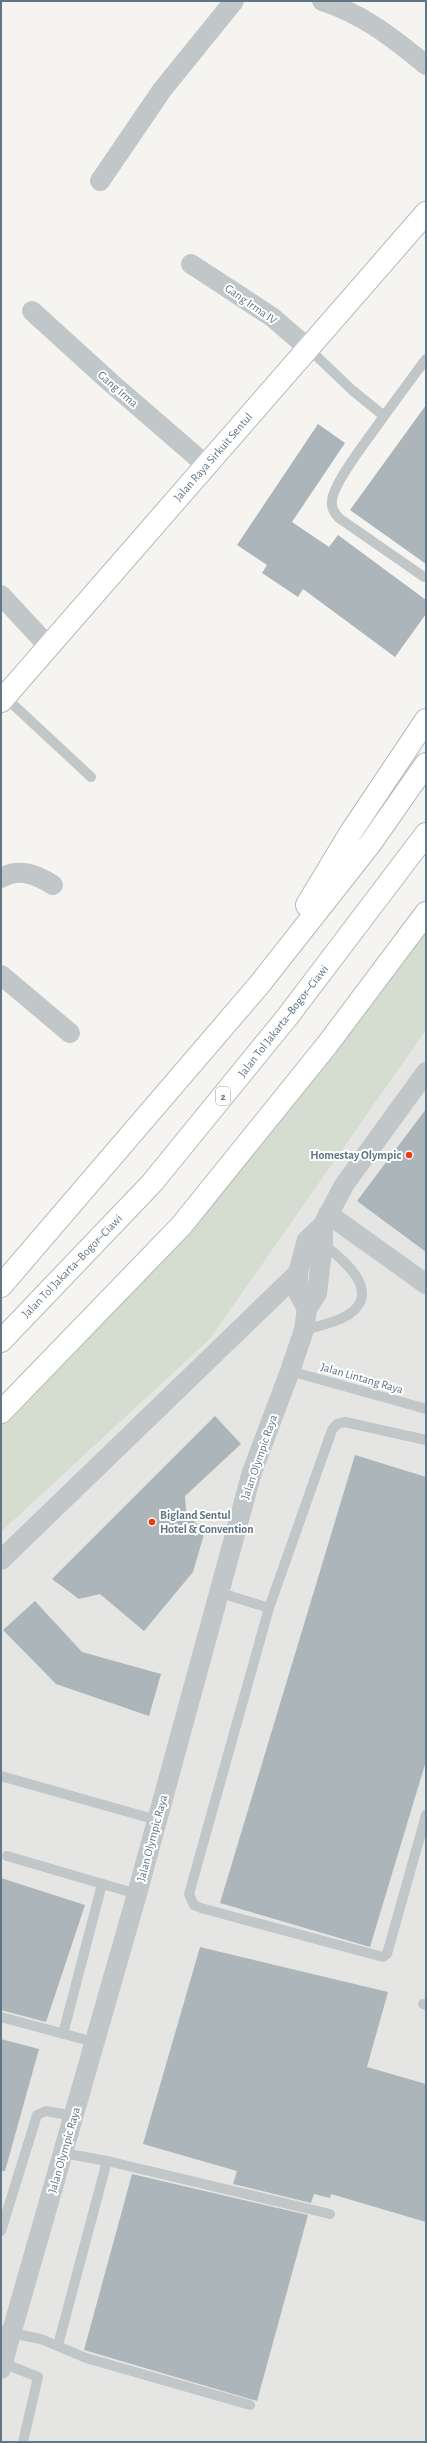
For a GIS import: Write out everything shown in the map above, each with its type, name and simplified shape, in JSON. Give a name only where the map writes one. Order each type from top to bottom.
[{"type":"main road","name":"Jalan Raya Sirkuit Sentul","points":[[3,699],[50,647],[206,465],[426,213]]},
{"type":"main road","points":[[259,985],[351,832],[426,720]]},
{"type":"main road","points":[[1,1286],[259,985],[370,844],[426,764]]},
{"type":"main road","name":"Jalan Tol Jakarta–Bogor–Ciawi","points":[[1,1341],[152,1183],[288,1016],[426,834]]},
{"type":"main road","points":[[1,1412],[181,1226],[327,1045],[426,913]]},
{"type":"street","points":[[100,181],[162,90],[234,1]]},
{"type":"street","points":[[322,1],[362,17],[384,31],[426,65]]},
{"type":"street","name":"Gang Irma IV","points":[[191,264],[272,317],[308,348]]},
{"type":"street","name":"Gang Irma","points":[[32,311],[110,382],[206,465]]},
{"type":"street","points":[[1,594],[50,647]]},
{"type":"street","points":[[1,878],[14,872],[25,873],[38,876],[53,885]]},
{"type":"street","points":[[1,975],[70,1033]]},
{"type":"street","name":"Jalan Olympic Raya","points":[[307,1309],[298,1292],[298,1273],[344,1185],[426,1072]]},
{"type":"street","points":[[320,1231],[426,1284]]},
{"type":"street","name":"Jalan Olympic Raya","points":[[2,2366],[6,2332],[74,2116],[137,1894],[218,1592],[252,1472],[304,1330],[307,1309],[317,1293],[320,1231]]},
{"type":"street","points":[[1,1560],[298,1273]]},
{"type":"lane","points":[[308,348],[352,390],[384,416]]},
{"type":"lane","points":[[424,577],[339,518],[332,507],[332,500],[339,482],[384,416],[426,359]]},
{"type":"lane","points":[[3,699],[91,777]]},
{"type":"lane","points":[[304,1330],[347,1316],[359,1306],[363,1292],[360,1279],[320,1231]]},
{"type":"lane","name":"Jalan Lintang Raya","points":[[290,1371],[426,1409]]},
{"type":"lane","points":[[426,1440],[345,1422],[337,1424],[332,1430],[269,1608],[189,1894],[194,1904],[383,1957],[388,1954],[426,1815]]},
{"type":"lane","points":[[218,1592],[269,1608]]},
{"type":"lane","points":[[1,1776],[157,1820]]},
{"type":"lane","points":[[7,1856],[137,1894]]},
{"type":"lane","points":[[63,2034],[102,1884]]},
{"type":"lane","points":[[1,2017],[94,2042]]},
{"type":"lane","points":[[1,2231],[37,2115],[46,2110],[74,2116]]},
{"type":"lane","points":[[63,2153],[107,2161],[330,2214]]},
{"type":"lane","points":[[58,2345],[107,2161]]},
{"type":"lane","points":[[6,2332],[58,2345],[86,2358],[250,2405]]},
{"type":"lane","points":[[2,2366],[38,2377],[23,2442]]},
{"type":"shaded area","points":[[426,913],[426,1030],[210,1339],[1,1532],[1,1412],[181,1226]]},
{"type":"shaded area","points":[[426,1030],[426,2442],[1,2442],[1,1532],[210,1339]]},
{"type":"building","points":[[426,405],[426,564],[350,510]]},
{"type":"building","points":[[318,424],[345,443],[292,522],[329,547],[338,535],[426,600],[426,614],[395,657],[303,589],[298,597],[262,573],[267,565],[237,545]]},
{"type":"building","name":"Homestay Olympic","points":[[426,1109],[426,1252],[357,1201]]},
{"type":"building","name":"Bigland Sentul Hotel & Convention","points":[[215,1416],[241,1444],[185,1496],[186,1510],[204,1534],[193,1572],[144,1631],[100,1594],[79,1599],[52,1579]]},
{"type":"building","points":[[355,1455],[426,1477],[426,1761],[370,1947],[220,1903]]},
{"type":"building","points":[[35,1601],[82,1652],[161,1674],[149,1716],[56,1684],[3,1630]]},
{"type":"building","points":[[1,1878],[85,1905],[46,2022],[1,2010]]},
{"type":"building","points":[[200,1947],[388,1992],[367,2067],[426,2084],[426,2222],[331,2194],[330,2198],[314,2194],[311,2203],[233,2184],[237,2171],[143,2144]]},
{"type":"building","points":[[1,2039],[39,2049],[5,2171],[1,2171]]},
{"type":"building","points":[[132,2174],[308,2215],[257,2401],[84,2350]]},
{"type":"place","name":"Homestay Olympic","points":[[409,1155]]},
{"type":"place","name":"Bigland Sentul Hotel & Convention","points":[[152,1522]]}]
